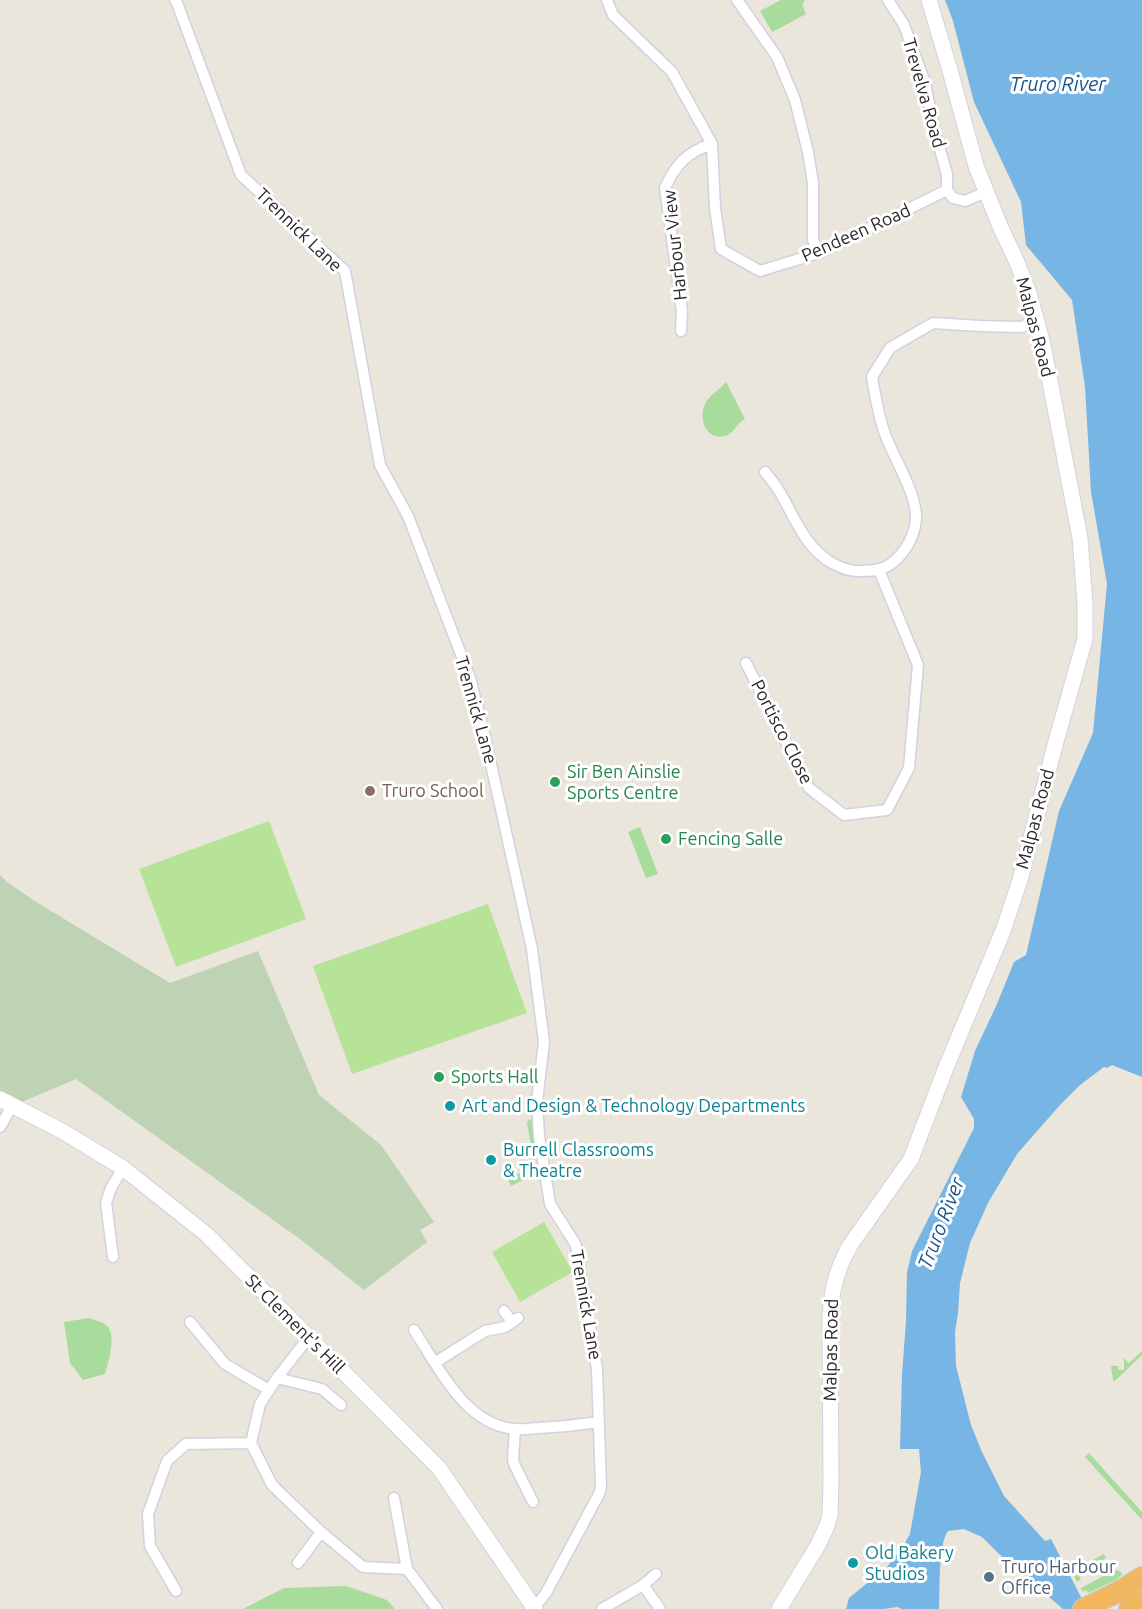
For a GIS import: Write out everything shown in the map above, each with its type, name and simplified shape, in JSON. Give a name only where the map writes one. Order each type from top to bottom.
[{"type":"highway","points":[[1091,1606],[1142,1577]]},
{"type":"highway","points":[[1130,1609],[1142,1601]]},
{"type":"street","name":"Trennick Lane","points":[[175,0],[241,175],[345,271],[381,465],[408,516],[470,678],[531,942],[544,1042],[537,1102],[539,1136],[550,1204],[576,1245],[597,1369],[601,1481],[599,1494],[546,1593],[535,1609]]},
{"type":"street","points":[[607,0],[614,15],[672,72],[712,144]]},
{"type":"street","points":[[737,0],[777,57],[795,100],[813,183],[813,240],[819,253]]},
{"type":"street","name":"Trevelva Road","points":[[888,0],[904,25],[925,83],[935,133],[947,174],[947,190]]},
{"type":"street","name":"Malpas Road","points":[[779,1609],[818,1545],[830,1516],[830,1318],[835,1278],[844,1255],[910,1159],[1003,931],[1020,880],[1085,639],[1080,538],[1043,345],[1029,293],[976,166],[929,0]]},
{"type":"street","name":"Pendeen Road","points":[[712,144],[715,208],[721,249],[760,271],[819,253],[947,190]]},
{"type":"street","name":"Harbour View","points":[[681,331],[682,311],[664,188],[672,171],[683,160],[712,144]]},
{"type":"street","points":[[947,190],[953,198],[964,201],[986,192]]},
{"type":"street","points":[[765,472],[805,538],[819,554],[841,568],[855,572],[879,570],[890,565],[901,555],[914,533],[916,517],[914,502],[883,430],[872,377],[890,348],[933,323],[1022,327],[1035,320]]},
{"type":"street","name":"Portisco Close","points":[[746,663],[809,788],[844,815],[887,810],[909,768],[918,664],[879,570]]},
{"type":"street","points":[[0,1127],[6,1102]]},
{"type":"street","name":"St Clement's Hill","points":[[6,1102],[62,1131],[123,1168],[206,1234],[439,1468],[535,1609]]},
{"type":"street","points":[[113,1257],[106,1203],[111,1188],[123,1168]]},
{"type":"street","points":[[436,1362],[485,1332],[505,1327],[515,1320],[504,1311]]},
{"type":"street","points":[[190,1322],[225,1364],[269,1390]]},
{"type":"street","points":[[414,1329],[457,1395],[474,1412],[494,1423],[515,1430],[599,1422]]},
{"type":"street","points":[[309,1337],[260,1404],[251,1443],[272,1485],[321,1532],[363,1567],[407,1569]]},
{"type":"street","points":[[277,1378],[321,1389],[341,1405]]},
{"type":"street","points":[[515,1430],[513,1460],[533,1502]]},
{"type":"street","points":[[176,1591],[150,1546],[148,1514],[167,1461],[186,1444],[251,1443]]},
{"type":"street","points":[[394,1498],[407,1569],[437,1609]]},
{"type":"street","points":[[298,1563],[321,1532]]},
{"type":"street","points":[[602,1609],[656,1574]]},
{"type":"street","points":[[643,1584],[660,1609]]},
{"type":"green space","points":[[781,0],[805,0],[802,5],[806,14],[772,32],[760,11]]},
{"type":"green space","points":[[726,382],[745,419],[728,435],[720,437],[705,428],[703,408],[710,396]]},
{"type":"green space","points":[[269,821],[306,919],[176,967],[139,869]]},
{"type":"green space","points":[[640,827],[658,874],[646,878],[628,832]]},
{"type":"green space","points":[[0,875],[33,900],[170,983],[258,951],[319,1095],[381,1145],[434,1222],[420,1230],[427,1242],[364,1290],[304,1242],[76,1079],[12,1106],[0,1099]]},
{"type":"green space","points":[[488,904],[527,1013],[352,1074],[313,966]]},
{"type":"green space","points":[[530,1119],[535,1141],[534,1164],[527,1177],[511,1186],[508,1179],[528,1169],[531,1146],[527,1122]]},
{"type":"green space","points":[[544,1222],[573,1272],[520,1302],[492,1252]]},
{"type":"green space","points":[[89,1318],[101,1322],[110,1330],[111,1349],[105,1374],[83,1380],[70,1363],[64,1322]]},
{"type":"green space","points":[[1142,1351],[1142,1355],[1113,1381],[1111,1366],[1118,1366],[1118,1370],[1124,1370],[1124,1358],[1129,1363]]},
{"type":"green space","points":[[1089,1453],[1142,1512],[1142,1520],[1085,1457]]},
{"type":"green space","points":[[1104,1554],[1106,1558],[1078,1574],[1081,1579],[1077,1582],[1072,1571]]},
{"type":"green space","points":[[1115,1570],[1123,1574],[1116,1580],[1088,1593],[1086,1590],[1083,1592],[1081,1588]]},
{"type":"green space","points":[[346,1586],[387,1600],[395,1609],[243,1609],[284,1588]]},
{"type":"water","name":"Truro River","points":[[945,0],[1142,0],[1142,1077],[1112,1065],[1104,1067],[1080,1085],[1060,1105],[1017,1154],[988,1203],[970,1243],[960,1283],[955,1332],[956,1366],[971,1425],[1004,1496],[1045,1541],[1051,1539],[1081,1597],[1094,1609],[1063,1609],[982,1537],[964,1529],[948,1531],[945,1537],[941,1557],[939,1609],[897,1607],[846,1609],[849,1598],[887,1567],[910,1534],[921,1472],[919,1449],[900,1449],[907,1272],[912,1251],[974,1128],[974,1119],[961,1097],[975,1051],[1014,962],[1026,955],[1059,811],[1093,733],[1107,584],[1091,492],[1085,387],[1072,300],[1026,245],[1021,202],[974,102],[953,21]]},
{"type":"place","name":"Sir Ben Ainslie Sports Centre","points":[[555,782]]},
{"type":"place","name":"Truro School","points":[[370,791]]},
{"type":"place","name":"Fencing Salle","points":[[666,839]]},
{"type":"place","name":"Sports Hall","points":[[439,1077]]},
{"type":"place","name":"Art and Design & Technology Departments","points":[[450,1106]]},
{"type":"place","name":"Burrell Classrooms & Theatre","points":[[491,1160]]},
{"type":"place","name":"Old Bakery Studios","points":[[853,1563]]},
{"type":"place","name":"Truro Harbour Office","points":[[989,1577]]}]
